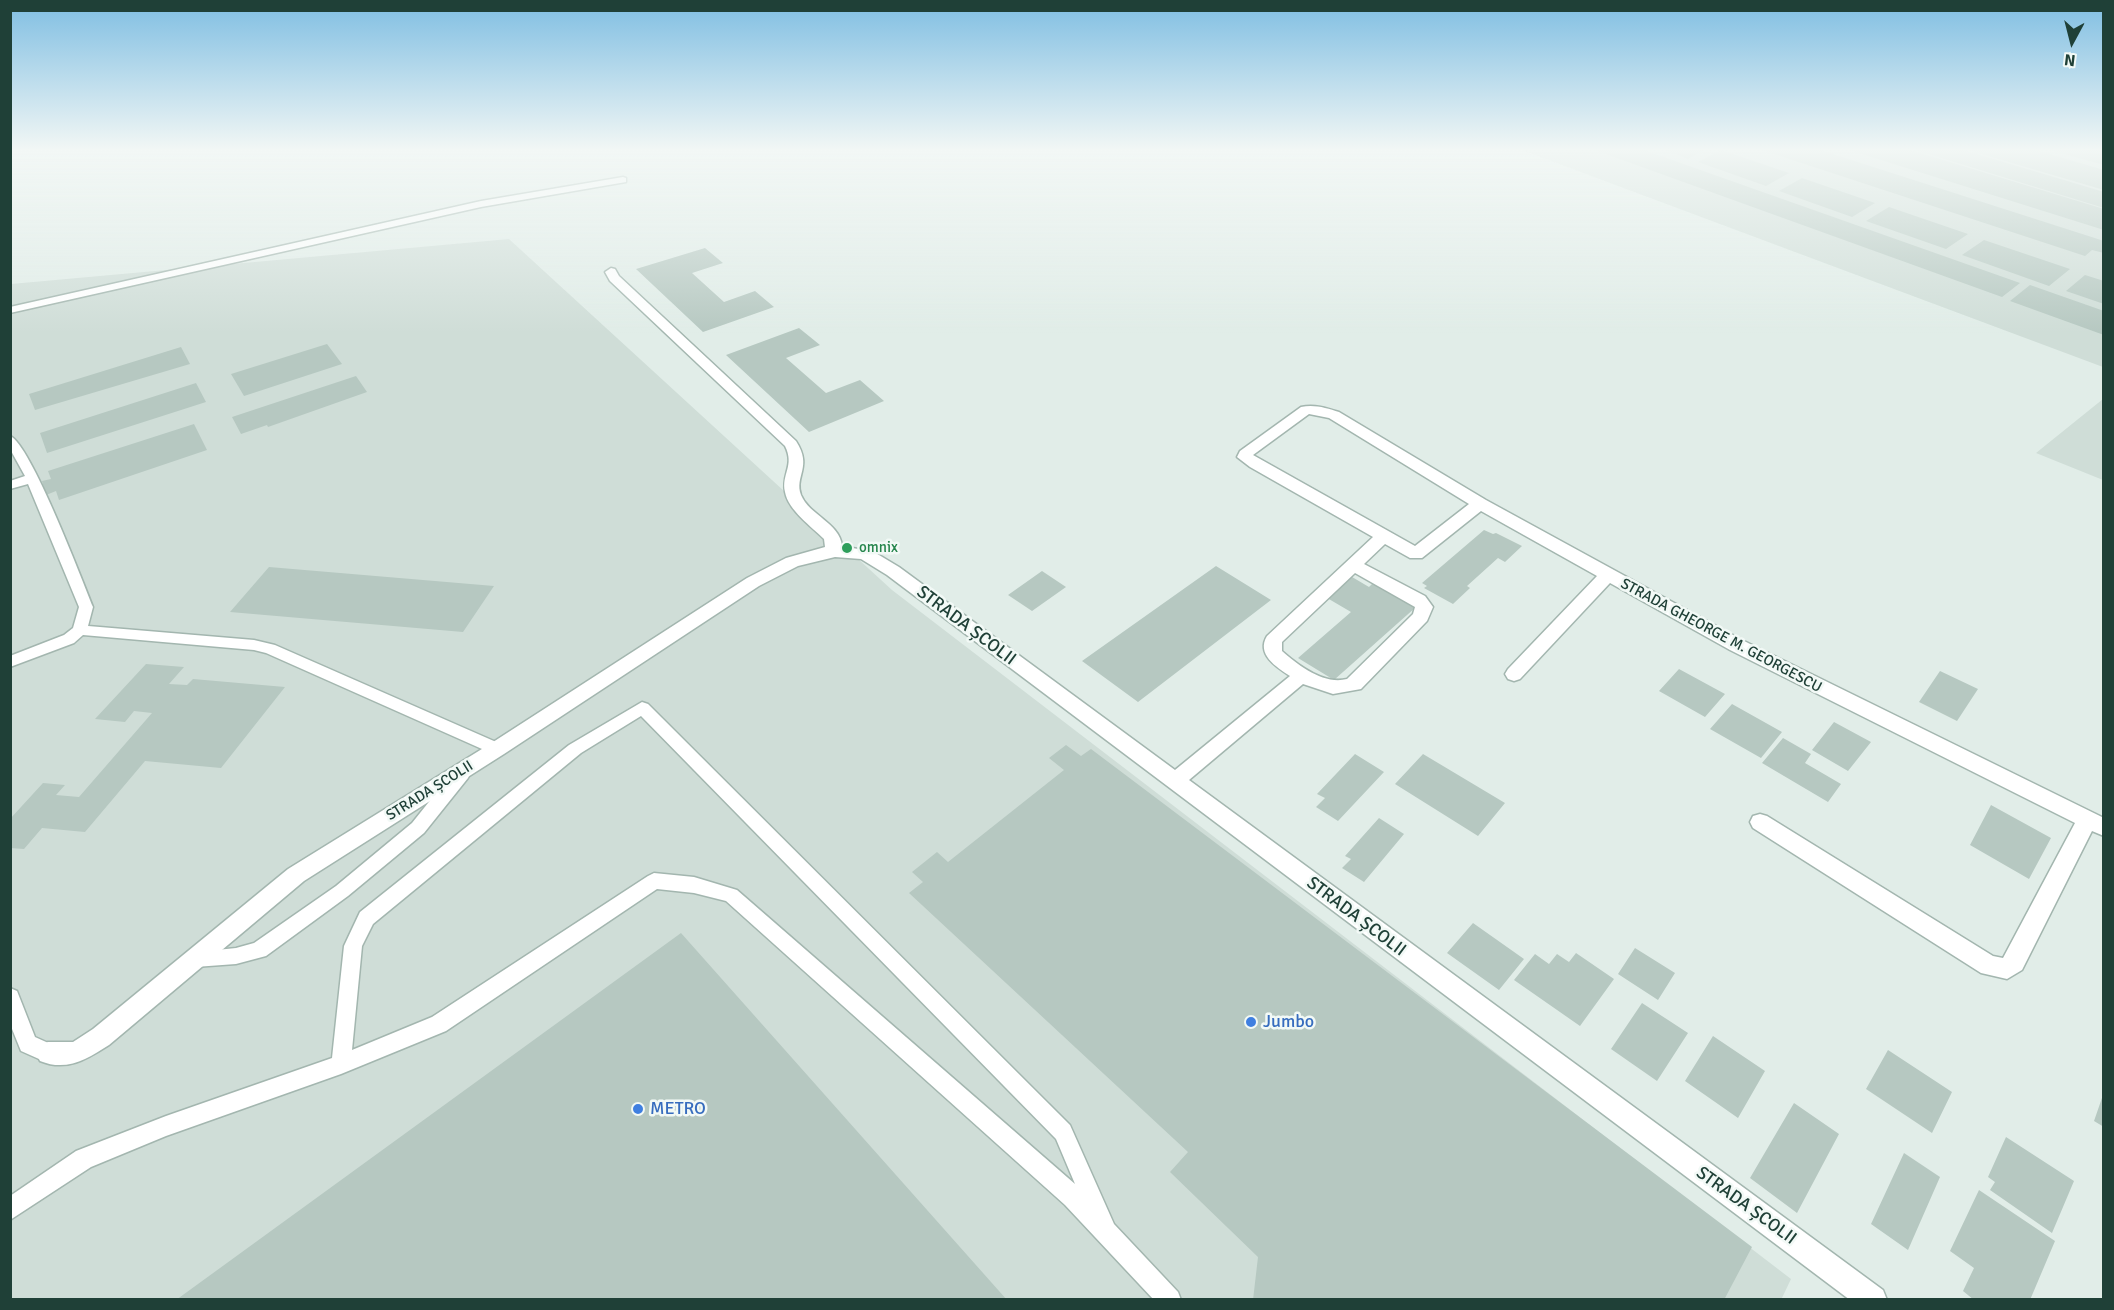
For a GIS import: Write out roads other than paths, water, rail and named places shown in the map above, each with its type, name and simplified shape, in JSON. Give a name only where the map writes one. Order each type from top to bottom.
[{"type":"street","points":[[611,272],[614,278],[791,444],[797,454],[798,463],[791,485],[791,494],[832,537],[834,544],[832,552]]},
{"type":"street","name":"STRADA GHEORGE M. GEORGESCU","points":[[1384,536],[1245,457],[1247,451],[1306,410],[1322,411],[1349,423],[1480,504],[1607,575],[1819,688],[2095,824]]},
{"type":"street","points":[[1353,565],[1419,600],[1424,607],[1421,617],[1354,684],[1342,688],[1329,687],[1282,663],[1273,653],[1271,647],[1273,640],[1353,565],[1384,536],[1416,554],[1480,504]]},
{"type":"street","name":"STRADA ȘCOLII","points":[[48,1053],[76,1053],[101,1037],[296,875],[497,749],[753,582],[810,555],[832,552],[866,555],[893,571],[1873,1299]]},
{"type":"street","points":[[1514,674],[1607,575]]},
{"type":"street","points":[[1175,781],[1295,681]]},
{"type":"street","points":[[1760,822],[1989,966],[2007,969],[2014,963],[2095,824]]},
{"type":"lane","points":[[10,310],[454,210]]},
{"type":"lane","points":[[10,441],[19,451],[32,478],[86,607],[80,630],[69,639],[10,662]]},
{"type":"lane","points":[[10,485],[32,478]]},
{"type":"lane","points":[[80,630],[270,649],[497,749]]},
{"type":"lane","points":[[341,1064],[352,946],[366,918],[567,755],[642,708],[1063,1132],[1107,1234]]},
{"type":"lane","points":[[193,959],[236,956],[260,950],[342,891],[418,828],[465,768]]},
{"type":"lane","points":[[10,1209],[84,1159],[165,1126],[341,1064],[439,1024],[654,881],[694,885],[731,896],[1073,1197],[1170,1299]]},
{"type":"lane","points":[[10,997],[28,1044],[48,1053]]},
{"type":"place","name":"omnix","points":[[847,548]]},
{"type":"place","name":"Jumbo","points":[[1251,1022]]},
{"type":"place","name":"METRO","points":[[638,1109]]}]
